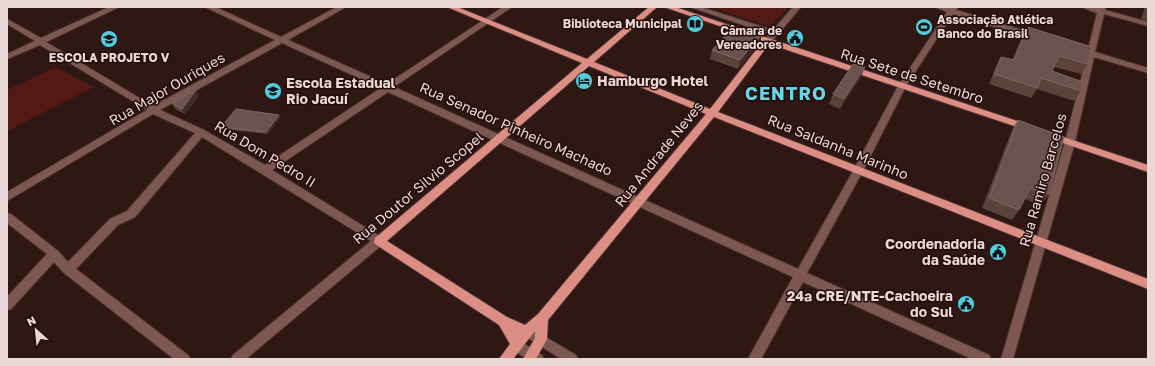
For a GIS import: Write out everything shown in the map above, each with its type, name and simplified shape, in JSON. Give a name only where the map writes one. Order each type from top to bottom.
[{"type":"main road","name":"Rua Saldanha Marinho","points":[[451,7],[712,113],[1148,284]]},
{"type":"main road","name":"Rua Doutor Silvio Scopel","points":[[379,241],[653,7]]},
{"type":"main road","name":"Rua Sete de Setembro","points":[[668,7],[1148,169]]},
{"type":"main road","name":"Rua Andrade Neves","points":[[505,359],[527,331],[542,318],[712,113],[767,41]]},
{"type":"main road","name":"Rua Dom Pedro II","points":[[379,241],[503,321],[527,331]]},
{"type":"main road","points":[[533,358],[541,339],[542,318]]},
{"type":"main road","name":"Rua Dom Pedro II","points":[[503,321],[517,345]]},
{"type":"street","points":[[7,57],[115,7]]},
{"type":"street","name":"Rua Senador Pinheiro Machado","points":[[209,7],[639,201],[799,276],[985,359]]},
{"type":"street","name":"Rua Major Ouriques","points":[[7,197],[153,110],[342,7]]},
{"type":"street","points":[[265,170],[508,7]]},
{"type":"street","points":[[694,7],[774,33]]},
{"type":"street","name":"Rua Andrade Neves","points":[[767,41],[797,7]]},
{"type":"street","points":[[939,7],[953,9],[1048,40]]},
{"type":"street","points":[[1085,7],[1101,9],[1148,24]]},
{"type":"street","points":[[754,359],[858,171],[902,86],[953,9]]},
{"type":"street","name":"Rua Ramiro Barcelos","points":[[1007,359],[1070,142],[1092,54],[1101,9]]},
{"type":"street","points":[[702,19],[709,12]]},
{"type":"street","name":"Rua Dom Pedro II","points":[[7,21],[153,110],[201,132],[379,241]]},
{"type":"street","points":[[1077,50],[1148,71]]},
{"type":"street","points":[[68,270],[114,222],[131,214],[201,132]]},
{"type":"street","points":[[7,217],[54,254],[68,270],[184,359]]},
{"type":"street","name":"Rua Doutor Silvio Scopel","points":[[237,359],[379,241]]},
{"type":"street","points":[[7,305],[54,254]]},
{"type":"street","name":"Rua Dom Pedro II","points":[[527,331],[572,359]]},
{"type":"street","name":"Rua Dom Pedro II","points":[[517,345],[533,358]]},
{"type":"shaded area","points":[[709,7],[789,7],[770,26]]},
{"type":"shaded area","points":[[56,67],[94,87],[7,131],[7,90]]},
{"type":"building","points":[[734,26],[762,34],[740,60],[712,50]]},
{"type":"building","points":[[1028,27],[1092,47],[1088,64],[1059,56],[1052,71],[1083,82],[1081,91],[1041,78],[1037,88],[994,74],[1001,57],[1014,60]]},
{"type":"building","points":[[853,64],[865,67],[844,99],[833,94]]},
{"type":"building","points":[[196,90],[182,109],[172,103]]},
{"type":"building","points":[[236,109],[279,115],[266,132],[221,127]]},
{"type":"building","points":[[1018,120],[1064,137],[1049,194],[1030,188],[1019,210],[989,198]]},
{"type":"place","name":"Biblioteca Municipal","points":[[695,24]]},
{"type":"place","name":"Associação Atlética Banco do Brasil","points":[[924,27]]},
{"type":"place","name":"Câmara de Vereadores","points":[[795,38]]},
{"type":"place","name":"ESCOLA PROJETO V","points":[[109,39]]},
{"type":"place","name":"Hamburgo Hotel","points":[[584,81]]},
{"type":"place","name":"Escola Estadual Rio Jacuí","points":[[273,91]]},
{"type":"place","name":"Coordenadoria da Saúde","points":[[998,252]]},
{"type":"place","name":"24ª CRE/NTE-Cachoeira do Sul","points":[[966,304]]},
{"type":"district","name":"CENTRO","points":[[786,94]]}]
